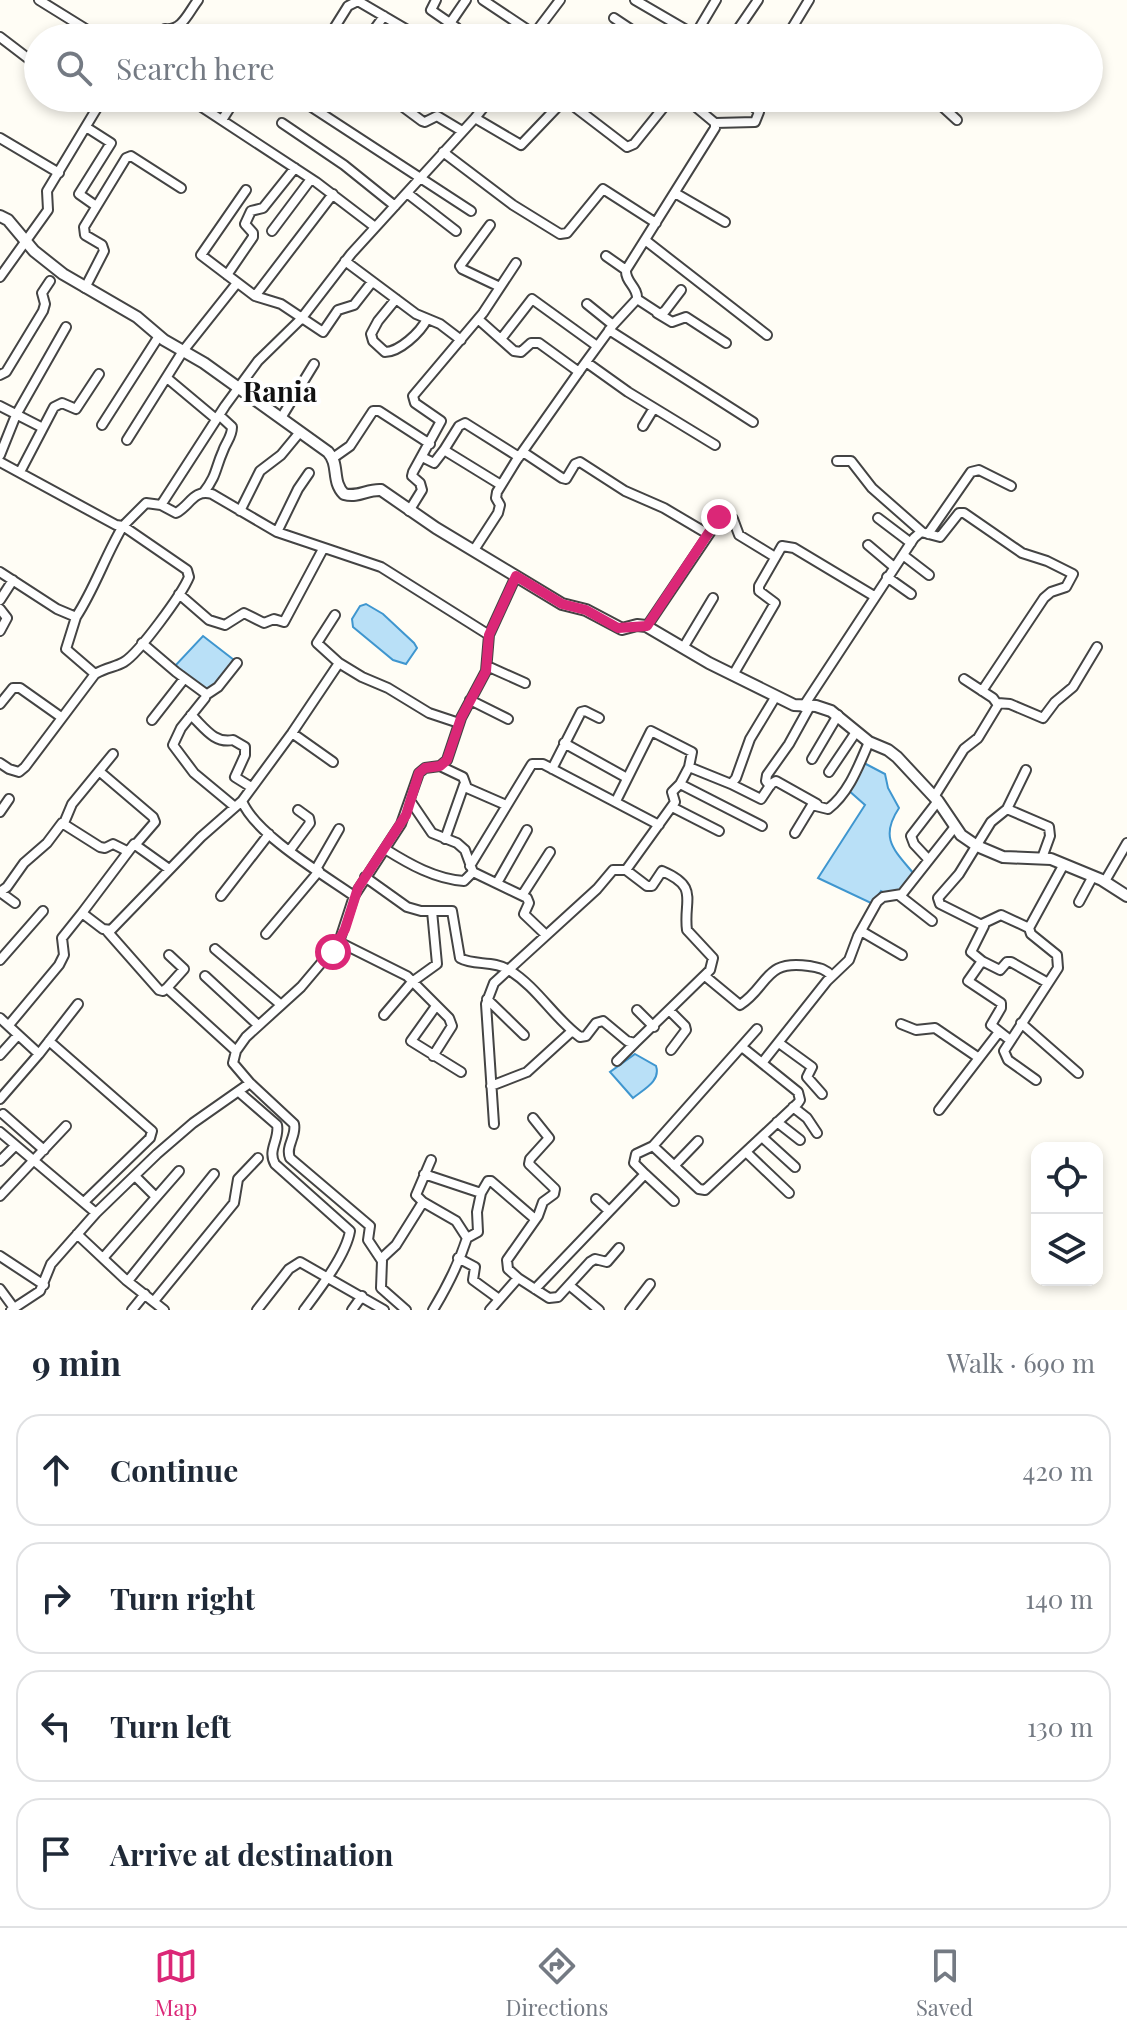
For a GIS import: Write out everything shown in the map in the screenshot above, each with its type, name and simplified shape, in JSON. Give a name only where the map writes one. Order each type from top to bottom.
[{"type":"street","points":[[39,0],[73,24]]},
{"type":"street","points":[[180,24],[198,0]]},
{"type":"street","points":[[436,0],[431,10],[451,23],[466,0]]},
{"type":"street","points":[[483,0],[517,24]]},
{"type":"street","points":[[544,24],[560,0]]},
{"type":"street","points":[[635,0],[673,24]]},
{"type":"street","points":[[702,24],[716,0]]},
{"type":"street","points":[[742,24],[758,0]]},
{"type":"street","points":[[794,24],[809,0]]},
{"type":"street","points":[[337,24],[348,6],[358,1],[397,24]]},
{"type":"street","points":[[378,24],[384,16]]},
{"type":"street","points":[[614,18],[620,24]]},
{"type":"street","points":[[0,37],[24,55]]},
{"type":"street","points":[[0,277],[48,210],[47,191],[95,112]]},
{"type":"street","points":[[210,112],[333,194],[375,227]]},
{"type":"street","points":[[222,120],[227,112]]},
{"type":"street","points":[[319,112],[471,211]]},
{"type":"street","points":[[410,112],[425,122],[437,116],[462,131]]},
{"type":"street","points":[[161,505],[238,387],[267,352],[301,319],[345,261],[480,112]]},
{"type":"street","points":[[475,118],[521,145],[552,112]]},
{"type":"street","points":[[581,112],[627,147],[634,144],[660,112]]},
{"type":"street","points":[[702,112],[715,123],[755,122],[759,112]]},
{"type":"street","points":[[948,112],[957,120]]},
{"type":"street","points":[[282,123],[344,165],[395,206]]},
{"type":"street","points":[[623,268],[675,193],[713,132],[715,123]]},
{"type":"street","points":[[86,127],[111,143],[80,190],[81,198],[96,206]]},
{"type":"street","points":[[0,138],[59,173]]},
{"type":"street","points":[[443,152],[503,198],[560,234],[567,233],[603,189],[653,222]]},
{"type":"street","points":[[85,288],[104,251],[102,245],[83,232],[128,156],[181,188]]},
{"type":"street","points":[[227,275],[253,237],[245,224],[251,211],[263,208],[295,168]]},
{"type":"street","points":[[272,231],[311,179]]},
{"type":"street","points":[[246,190],[201,255],[237,283],[255,296],[281,304],[323,332],[338,310],[351,308],[372,282]]},
{"type":"street","points":[[407,193],[456,231]]},
{"type":"street","points":[[675,193],[725,222]]},
{"type":"street","points":[[255,296],[333,194]]},
{"type":"street","points":[[0,216],[8,220],[26,242],[63,274],[137,317],[156,341],[238,387],[333,458],[334,479],[344,494],[353,496],[373,489],[381,490],[470,548],[514,583],[562,604],[586,610],[618,628],[647,626],[776,696],[838,715],[869,742],[888,750],[936,799],[954,828],[977,846],[1003,857],[1042,858],[1064,864],[1105,881],[1127,896]]},
{"type":"street","points":[[490,225],[460,266],[500,287]]},
{"type":"street","points":[[645,240],[767,335]]},
{"type":"street","points":[[470,548],[500,508],[496,495],[499,484],[577,370],[637,299],[636,290],[623,268],[606,256]]},
{"type":"street","points":[[345,261],[396,299],[461,340]]},
{"type":"street","points":[[409,511],[422,490],[420,483],[412,476],[441,421],[415,403],[413,396],[478,319],[516,263]]},
{"type":"street","points":[[0,375],[6,372],[43,311],[42,293],[50,281]]},
{"type":"street","points":[[127,440],[181,354],[237,283]]},
{"type":"street","points":[[657,313],[665,311],[681,290]]},
{"type":"street","points":[[396,299],[371,334],[373,341],[385,352],[391,353],[411,340],[427,319]]},
{"type":"street","points":[[501,339],[532,299],[597,346]]},
{"type":"street","points":[[637,299],[672,322],[682,317],[690,318],[726,343]]},
{"type":"street","points":[[587,304],[611,328],[753,422]]},
{"type":"street","points":[[478,319],[518,352],[535,342],[539,343],[577,370]]},
{"type":"street","points":[[0,455],[16,415],[66,327]]},
{"type":"street","points":[[102,425],[156,341]]},
{"type":"street","points":[[586,362],[715,445]]},
{"type":"street","points":[[281,418],[314,364]]},
{"type":"street","points":[[20,472],[57,404],[76,409],[80,407],[99,374]]},
{"type":"street","points":[[95,674],[66,649],[76,617],[95,587],[103,561],[123,526],[146,503],[179,512],[191,498],[204,492],[217,474],[224,448],[233,432],[232,427],[167,378]]},
{"type":"street","points":[[0,406],[43,428]]},
{"type":"street","points":[[643,426],[654,408]]},
{"type":"street","points":[[333,458],[350,446],[373,411],[379,411],[430,444]]},
{"type":"street","points":[[422,457],[436,462],[459,426],[465,423],[562,478],[566,479],[575,464],[580,462],[625,491],[672,512],[708,534]]},
{"type":"street","points":[[240,511],[260,471],[281,455],[300,432]]},
{"type":"street","points":[[444,450],[499,484]]},
{"type":"street","points":[[837,461],[851,461],[872,488],[925,533]]},
{"type":"street","points":[[0,462],[123,526],[187,570],[189,577],[142,643],[123,663],[109,665],[95,674],[25,767],[19,772],[1,766]]},
{"type":"street","points":[[925,533],[971,472],[979,470],[1011,486]]},
{"type":"street","points":[[277,532],[309,473]]},
{"type":"street","points":[[204,492],[277,532],[381,567],[489,635]]},
{"type":"street","points":[[770,786],[766,781],[767,775],[789,744],[806,706],[874,596],[917,534],[940,537],[957,515],[964,513],[1022,553],[1073,574],[1066,587],[1044,598],[982,691]]},
{"type":"street","points":[[647,626],[719,517],[724,515],[733,519],[737,534],[775,557]]},
{"type":"street","points":[[878,518],[911,543]]},
{"type":"street","points":[[868,545],[894,567]]},
{"type":"street","points":[[733,675],[775,603],[759,590],[782,546],[794,548],[874,596]]},
{"type":"street","points":[[179,594],[215,623],[229,625],[244,613],[264,623],[274,619],[284,622],[323,549]]},
{"type":"street","points":[[903,555],[929,575]]},
{"type":"street","points":[[1,574],[57,609],[76,617]]},
{"type":"street","points":[[887,577],[911,594]]},
{"type":"street","points":[[0,600],[13,580]]},
{"type":"street","points":[[230,1046],[258,1025],[273,998],[313,974],[339,942],[354,896],[411,802],[421,770],[440,766],[447,760],[453,720],[470,700],[487,666],[489,635],[514,583]]},
{"type":"street","points":[[683,648],[713,598]]},
{"type":"street","points":[[0,609],[7,618],[0,631]]},
{"type":"street","points":[[335,615],[317,643],[339,663],[429,713],[453,720]]},
{"type":"street","points":[[142,643],[206,695]]},
{"type":"street","points":[[964,679],[998,703],[1010,704],[1043,718],[1055,702],[1073,687],[1097,647]]},
{"type":"street","points":[[237,663],[218,687],[206,695],[178,732],[173,745],[194,773],[238,804],[269,834],[354,896]]},
{"type":"street","points":[[107,931],[122,921],[169,869],[238,804],[292,733],[339,663]]},
{"type":"street","points":[[487,666],[525,683]]},
{"type":"street","points":[[152,720],[184,679]]},
{"type":"street","points":[[1,701],[13,688],[20,688],[61,717]]},
{"type":"street","points":[[731,784],[750,739],[776,696]]},
{"type":"street","points":[[470,700],[508,719]]},
{"type":"street","points":[[928,859],[911,836],[964,749],[978,738],[998,703]]},
{"type":"street","points":[[552,769],[581,712],[599,718]]},
{"type":"street","points":[[191,715],[217,740],[233,740],[245,747],[245,755],[235,777],[251,787]]},
{"type":"street","points":[[812,759],[838,715]]},
{"type":"street","points":[[616,801],[651,731],[692,752],[689,767],[672,792],[676,799],[672,807],[626,870]]},
{"type":"street","points":[[829,772],[856,732]]},
{"type":"street","points":[[292,733],[333,762]]},
{"type":"street","points":[[689,767],[761,799],[776,781],[828,809],[848,786],[869,742]]},
{"type":"street","points":[[564,743],[627,778]]},
{"type":"street","points":[[15,903],[0,892],[64,823],[72,804],[113,754]]},
{"type":"street","points":[[385,849],[422,870],[464,881],[529,766],[537,763],[659,825]]},
{"type":"street","points":[[440,766],[463,777],[464,785],[445,839]]},
{"type":"street","points":[[1026,770],[1007,809],[991,822],[956,878],[939,895],[938,901],[982,924],[984,928],[971,952],[982,961],[1000,970],[1011,962],[1048,983]]},
{"type":"street","points":[[9,1025],[59,965],[64,955],[62,938],[127,851],[155,822],[99,771]]},
{"type":"street","points":[[680,784],[762,826]]},
{"type":"street","points":[[464,785],[483,797],[506,805]]},
{"type":"street","points":[[0,812],[9,799]]},
{"type":"street","points":[[411,802],[429,829],[465,850],[472,869],[523,894],[529,901],[525,916],[546,935]]},
{"type":"street","points":[[795,833],[810,808],[818,805]]},
{"type":"street","points":[[672,807],[719,831]]},
{"type":"street","points":[[1007,809],[1049,827],[1050,836],[1042,858]]},
{"type":"street","points":[[290,850],[310,823],[309,818],[298,810]]},
{"type":"street","points":[[64,823],[102,848],[113,844],[127,851]]},
{"type":"street","points":[[900,896],[954,828]]},
{"type":"street","points":[[266,934],[317,870],[339,829]]},
{"type":"street","points":[[497,883],[527,830]]},
{"type":"street","points":[[221,896],[269,834]]},
{"type":"street","points":[[1105,881],[1127,843]]},
{"type":"street","points":[[136,844],[169,869]]},
{"type":"street","points":[[523,894],[550,852]]},
{"type":"street","points":[[1029,928],[1064,864]]},
{"type":"street","points":[[494,1124],[487,999],[494,983],[597,889],[613,870],[626,870],[647,886],[652,886],[662,871],[685,886],[689,896],[687,930],[713,958],[713,967],[617,1061]]},
{"type":"street","points":[[1079,902],[1093,876]]},
{"type":"street","points":[[365,877],[401,904],[415,910],[454,912],[459,955],[463,961],[489,962],[510,971],[536,992],[572,1031],[583,1037],[596,1023],[603,1021],[627,1041],[635,1043]]},
{"type":"street","points":[[762,1063],[832,976],[849,960],[880,898],[900,896],[932,921]]},
{"type":"street","points":[[0,960],[43,911]]},
{"type":"street","points":[[384,1015],[412,982],[437,964],[432,911]]},
{"type":"street","points":[[82,913],[107,931],[163,991],[184,969],[169,955]]},
{"type":"street","points":[[982,924],[1001,915],[1029,928],[1031,934],[1059,959],[1058,968],[1004,1051],[1005,1056],[1036,1080]]},
{"type":"street","points":[[861,931],[902,955]]},
{"type":"street","points":[[339,942],[402,972],[453,1024],[433,1056]]},
{"type":"street","points":[[215,949],[273,998]]},
{"type":"street","points":[[982,961],[968,981],[1001,1003],[991,1025],[1010,1040]]},
{"type":"street","points":[[705,976],[740,1005],[767,976],[787,965],[819,967],[832,976]]},
{"type":"street","points":[[205,976],[258,1025]]},
{"type":"street","points":[[167,988],[230,1046],[233,1063],[244,1088],[277,1125],[272,1152],[275,1164],[348,1227],[350,1234],[347,1243],[304,1310]]},
{"type":"street","points":[[487,999],[524,1035]]},
{"type":"street","points":[[0,1099],[78,1004]]},
{"type":"street","points":[[436,1006],[411,1040],[412,1043],[461,1072]]},
{"type":"street","points":[[637,1010],[654,1027]]},
{"type":"street","points":[[670,1011],[686,1030],[671,1050]]},
{"type":"street","points":[[0,1018],[39,1054]]},
{"type":"street","points":[[1021,1023],[1078,1073]]},
{"type":"street","points":[[901,1024],[916,1030],[935,1028],[979,1058]]},
{"type":"street","points":[[674,1201],[634,1163],[633,1158],[640,1150],[653,1146],[757,1029]]},
{"type":"street","points":[[491,1086],[527,1072],[572,1031]]},
{"type":"street","points":[[939,1110],[999,1032]]},
{"type":"street","points":[[0,1055],[18,1035]]},
{"type":"street","points":[[0,1289],[11,1305],[35,1295],[44,1285],[48,1268],[77,1234],[89,1207],[150,1138],[152,1131],[49,1041]]},
{"type":"street","points":[[779,1043],[812,1067],[807,1077],[822,1094]]},
{"type":"street","points":[[653,1146],[699,1189],[705,1190],[800,1100],[798,1092],[742,1047]]},
{"type":"street","points":[[89,1207],[135,1176],[193,1123],[244,1088]]},
{"type":"street","points":[[244,1088],[294,1124],[295,1131],[288,1150],[290,1158],[371,1228],[369,1244],[382,1258],[381,1288],[406,1310]]},
{"type":"street","points":[[793,1107],[807,1118],[817,1133]]},
{"type":"street","points":[[3,1114],[44,1150]]},
{"type":"street","points":[[533,1118],[549,1138],[529,1164],[555,1189],[554,1194],[543,1202],[507,1260],[508,1269],[549,1298],[556,1298],[590,1262],[595,1259],[607,1262],[619,1248]]},
{"type":"street","points":[[777,1122],[800,1140]]},
{"type":"street","points":[[0,1196],[66,1126]]},
{"type":"street","points":[[0,1132],[89,1207]]},
{"type":"street","points":[[762,1137],[795,1167]]},
{"type":"street","points":[[674,1166],[698,1141]]},
{"type":"street","points":[[0,1161],[15,1146]]},
{"type":"street","points":[[746,1152],[789,1193]]},
{"type":"street","points":[[154,1301],[234,1203],[238,1179],[258,1158]]},
{"type":"street","points":[[431,1160],[416,1195],[456,1221],[467,1238]]},
{"type":"street","points":[[103,1258],[179,1171]]},
{"type":"street","points":[[128,1281],[214,1174]]},
{"type":"street","points":[[424,1174],[481,1193]]},
{"type":"street","points":[[535,1289],[645,1174]]},
{"type":"street","points":[[135,1176],[155,1196]]},
{"type":"street","points":[[433,1310],[453,1276],[467,1238],[478,1232],[477,1212],[486,1184],[491,1181],[535,1219]]},
{"type":"street","points":[[596,1199],[609,1211]]},
{"type":"street","points":[[382,1258],[396,1245],[423,1202]]},
{"type":"street","points":[[77,1234],[164,1310]]},
{"type":"street","points":[[0,1256],[44,1285]]},
{"type":"street","points":[[458,1258],[475,1267],[473,1280],[499,1299]]},
{"type":"street","points":[[257,1310],[296,1262],[304,1262],[384,1310]]},
{"type":"street","points":[[490,1310],[518,1278]]},
{"type":"street","points":[[633,1309],[650,1284]]},
{"type":"street","points":[[569,1285],[599,1310]]},
{"type":"street","points":[[132,1310],[145,1294]]},
{"type":"street","points":[[352,1310],[362,1296]]},
{"type":"water","points":[[366,604],[383,614],[414,643],[417,648],[406,664],[393,660],[353,627],[352,619],[360,606]]},
{"type":"water","points":[[203,636],[234,660],[219,686],[208,693],[173,668]]},
{"type":"water","points":[[864,763],[885,774],[888,788],[899,808],[890,828],[892,843],[914,874],[894,898],[881,891],[873,904],[818,878],[865,805],[847,789]]},
{"type":"water","points":[[635,1054],[656,1066],[657,1071],[650,1084],[633,1098],[610,1072]]},
{"type":"district","name":"Rania","points":[[280,390]]},
{"type":"route","points":[[333,952],[345,929],[358,888],[406,815],[419,773],[425,768],[440,766],[447,760],[461,718],[486,671],[489,635],[516,576],[562,604],[586,610],[618,628],[647,626],[719,517]]}]
